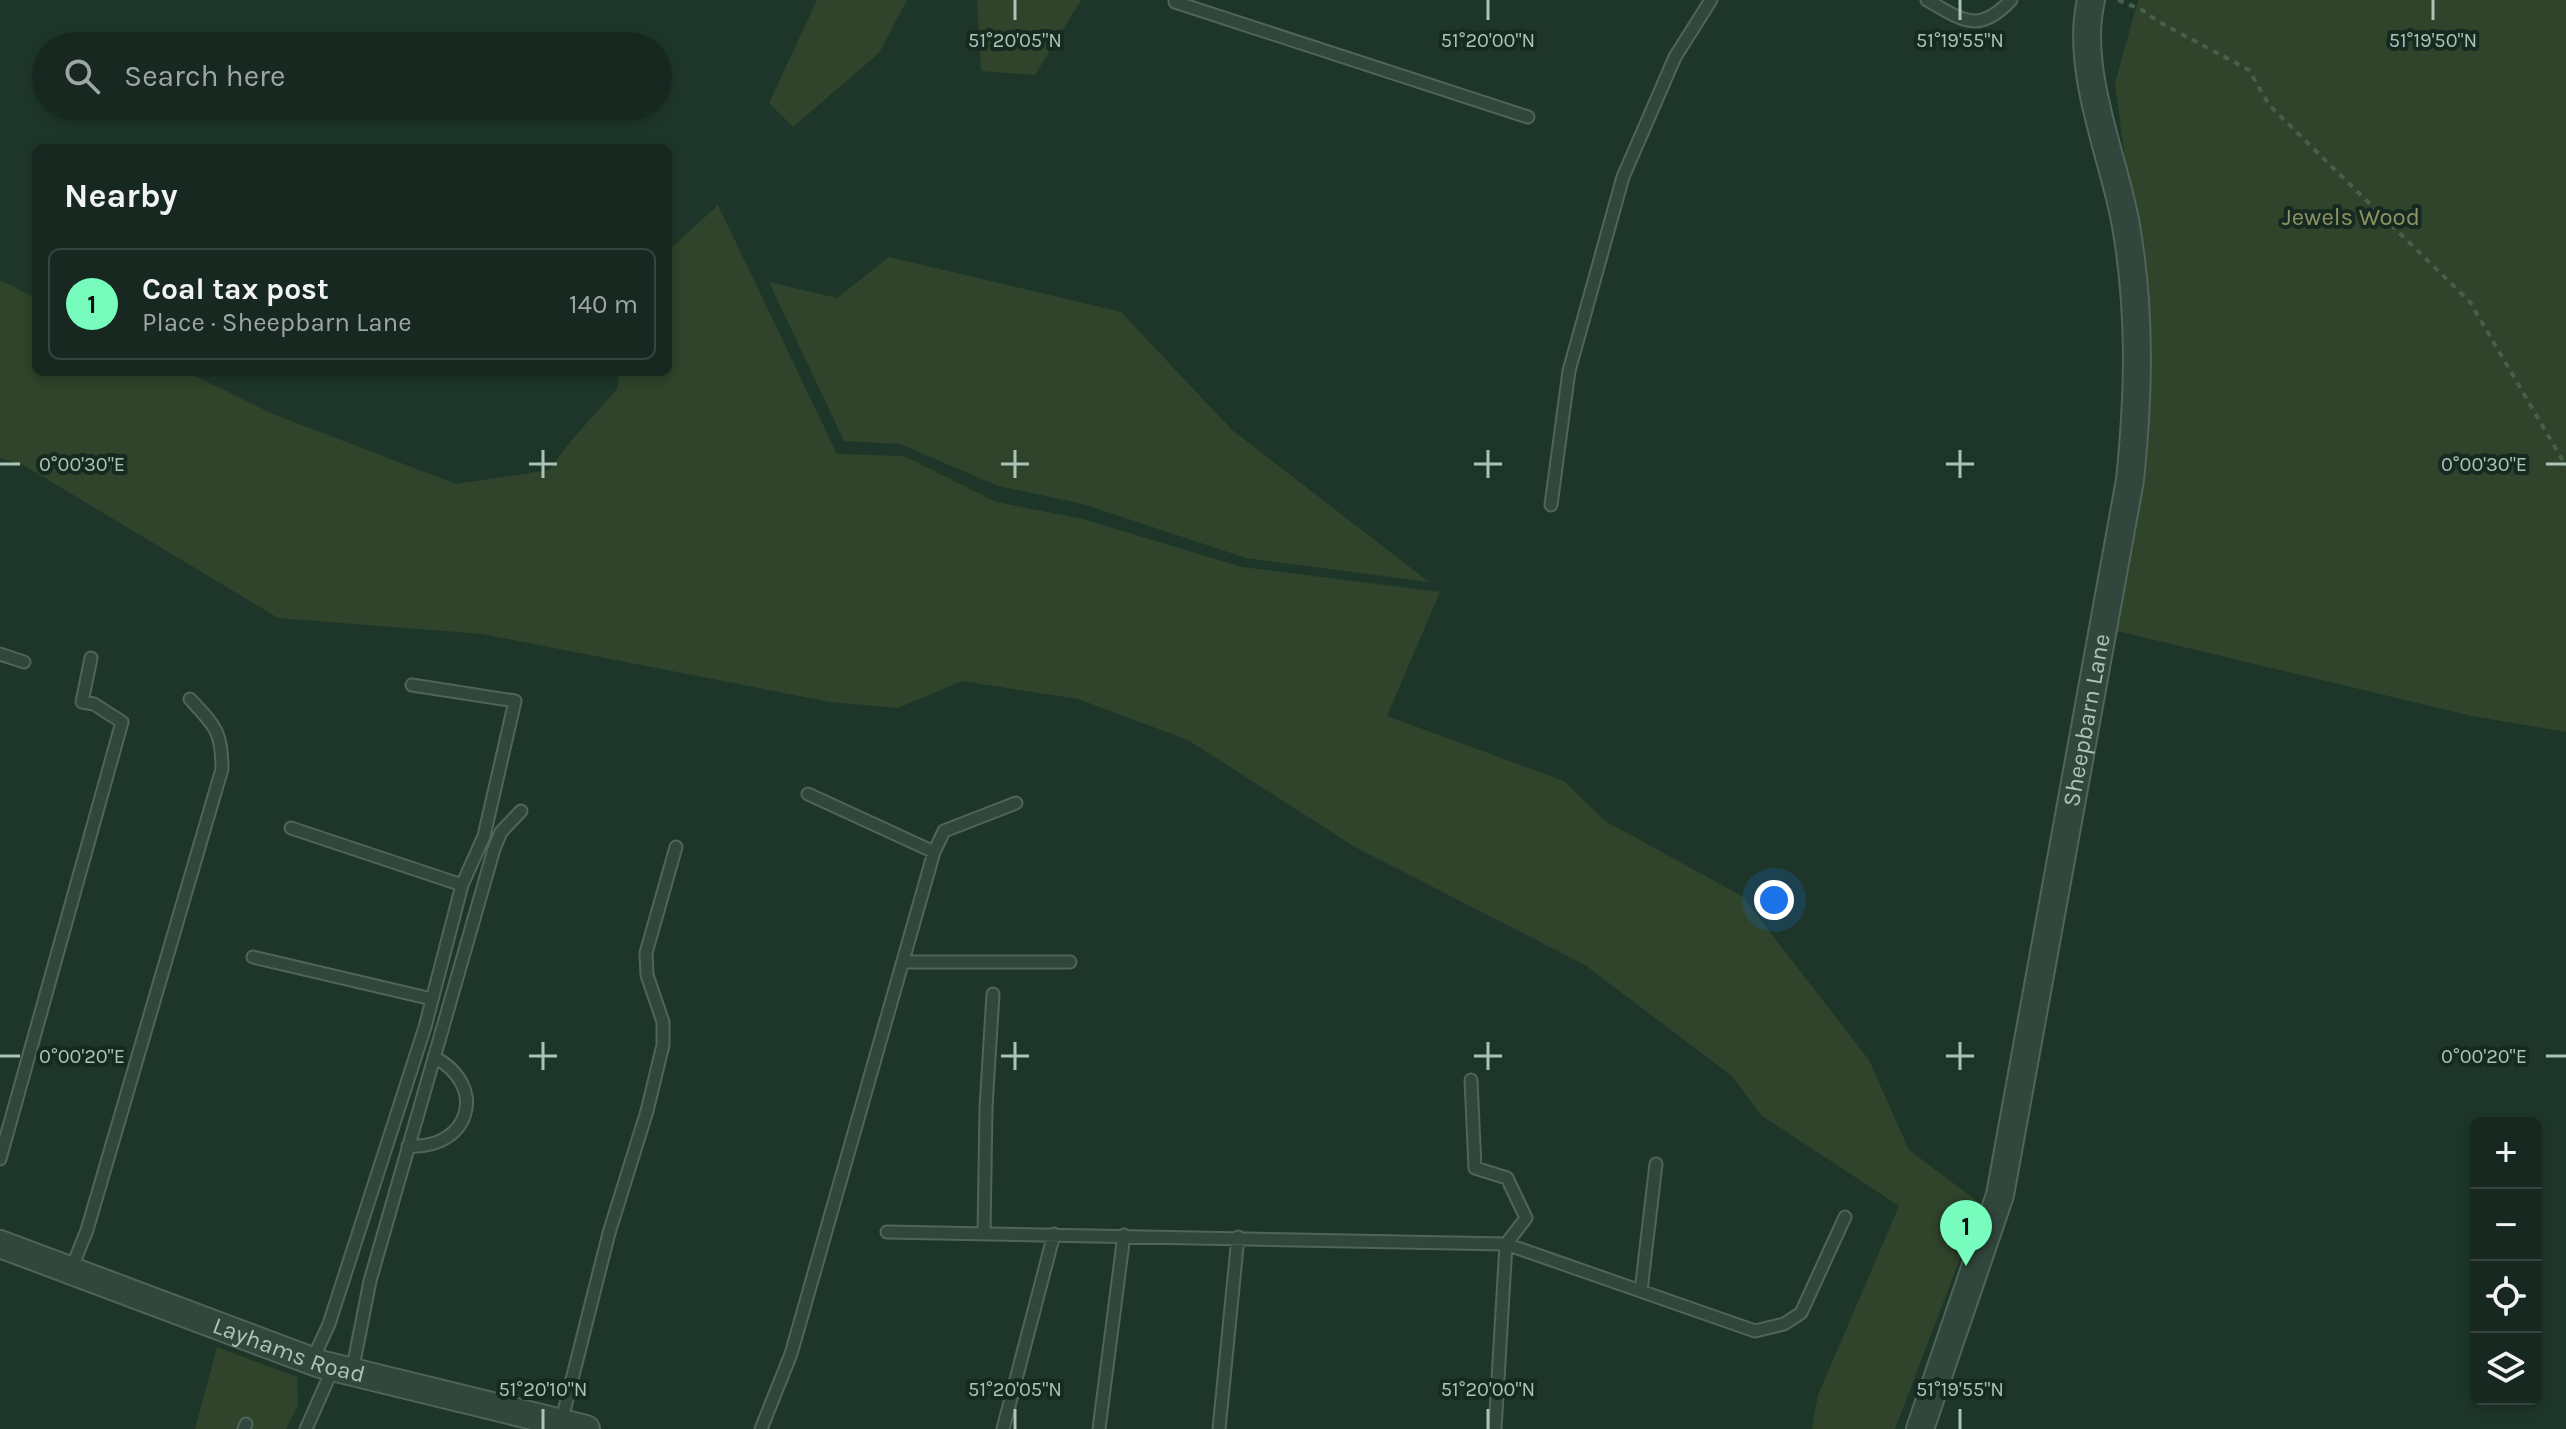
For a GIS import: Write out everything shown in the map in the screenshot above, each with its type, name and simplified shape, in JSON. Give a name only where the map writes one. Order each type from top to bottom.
[{"type":"street","name":"Sheepbarn Lane","points":[[1920,1429],[2000,1195],[2130,480],[2137,415],[2139,350],[2134,284],[2124,220],[2090,81],[2088,14],[2091,0]]},
{"type":"street","name":"Layhams Road","points":[[0,1244],[332,1367],[586,1429]]},
{"type":"lane","points":[[1551,505],[1569,371],[1623,177],[1675,57],[1711,0]]},
{"type":"lane","points":[[1927,0],[1949,13],[1980,22],[1992,19],[2011,0]]},
{"type":"lane","points":[[1175,2],[1528,117]]},
{"type":"lane","points":[[0,654],[24,662]]},
{"type":"lane","points":[[0,1159],[122,722],[94,704],[82,702],[91,658]]},
{"type":"lane","points":[[332,1367],[329,1324],[432,999],[462,885],[484,836],[515,701],[412,685]]},
{"type":"lane","points":[[71,1271],[87,1230],[222,769],[217,729],[190,699]]},
{"type":"lane","points":[[808,794],[934,852]]},
{"type":"lane","points":[[761,1429],[791,1354],[934,852],[944,831],[1016,803]]},
{"type":"lane","points":[[306,1429],[370,1281],[494,849],[501,832],[521,811]]},
{"type":"lane","points":[[291,828],[462,885]]},
{"type":"lane","points":[[560,1423],[605,1246],[647,1111],[663,1045],[663,1022],[647,975],[646,953],[676,847]]},
{"type":"lane","points":[[253,957],[432,999]]},
{"type":"lane","points":[[904,962],[1070,962]]},
{"type":"lane","points":[[984,1233],[986,1107],[993,994]]},
{"type":"lane","points":[[408,1146],[436,1145],[447,1140],[463,1116],[466,1100],[464,1085],[455,1071],[434,1057]]},
{"type":"lane","points":[[1471,1080],[1475,1168],[1507,1178],[1526,1218],[1506,1244],[1495,1429]]},
{"type":"lane","points":[[1641,1291],[1656,1164]]},
{"type":"lane","points":[[887,1232],[1506,1244],[1755,1331],[1784,1324],[1801,1313],[1845,1217]]},
{"type":"lane","points":[[1003,1429],[1054,1234]]},
{"type":"lane","points":[[1099,1429],[1124,1235]]},
{"type":"lane","points":[[1219,1429],[1238,1237]]},
{"type":"path","points":[[2118,0],[2142,10],[2249,70],[2269,105],[2470,302],[2566,466]]},
{"type":"green space","points":[[817,0],[907,0],[879,53],[793,127],[769,103]]},
{"type":"green space","points":[[977,0],[1081,0],[1035,75],[981,71]]},
{"type":"green space","name":"Jewels Wood","points":[[2138,0],[2566,0],[2566,732],[2472,716],[2113,630],[2150,350],[2115,83]]},
{"type":"green space","points":[[718,205],[837,454],[904,456],[996,502],[1083,519],[1242,567],[1440,592],[1387,716],[1564,781],[1605,821],[1742,896],[1869,1060],[1909,1150],[1981,1204],[1895,1429],[1812,1429],[1818,1395],[1899,1206],[1761,1115],[1732,1076],[1585,965],[1355,847],[1188,740],[1078,699],[962,681],[898,708],[830,702],[482,634],[278,618],[25,466],[0,458],[0,280],[32,296],[32,376],[195,376],[273,414],[456,484],[549,470],[617,389],[619,376],[672,376],[672,247]]},
{"type":"green space","points":[[889,257],[1121,312],[1232,430],[1429,582],[1246,558],[1083,504],[998,486],[900,444],[844,441],[769,282],[837,298]]},
{"type":"green space","points":[[217,1347],[297,1377],[298,1405],[286,1429],[195,1429]]},
{"type":"place","name":"Coal tax post","points":[[1966,1266]]}]
